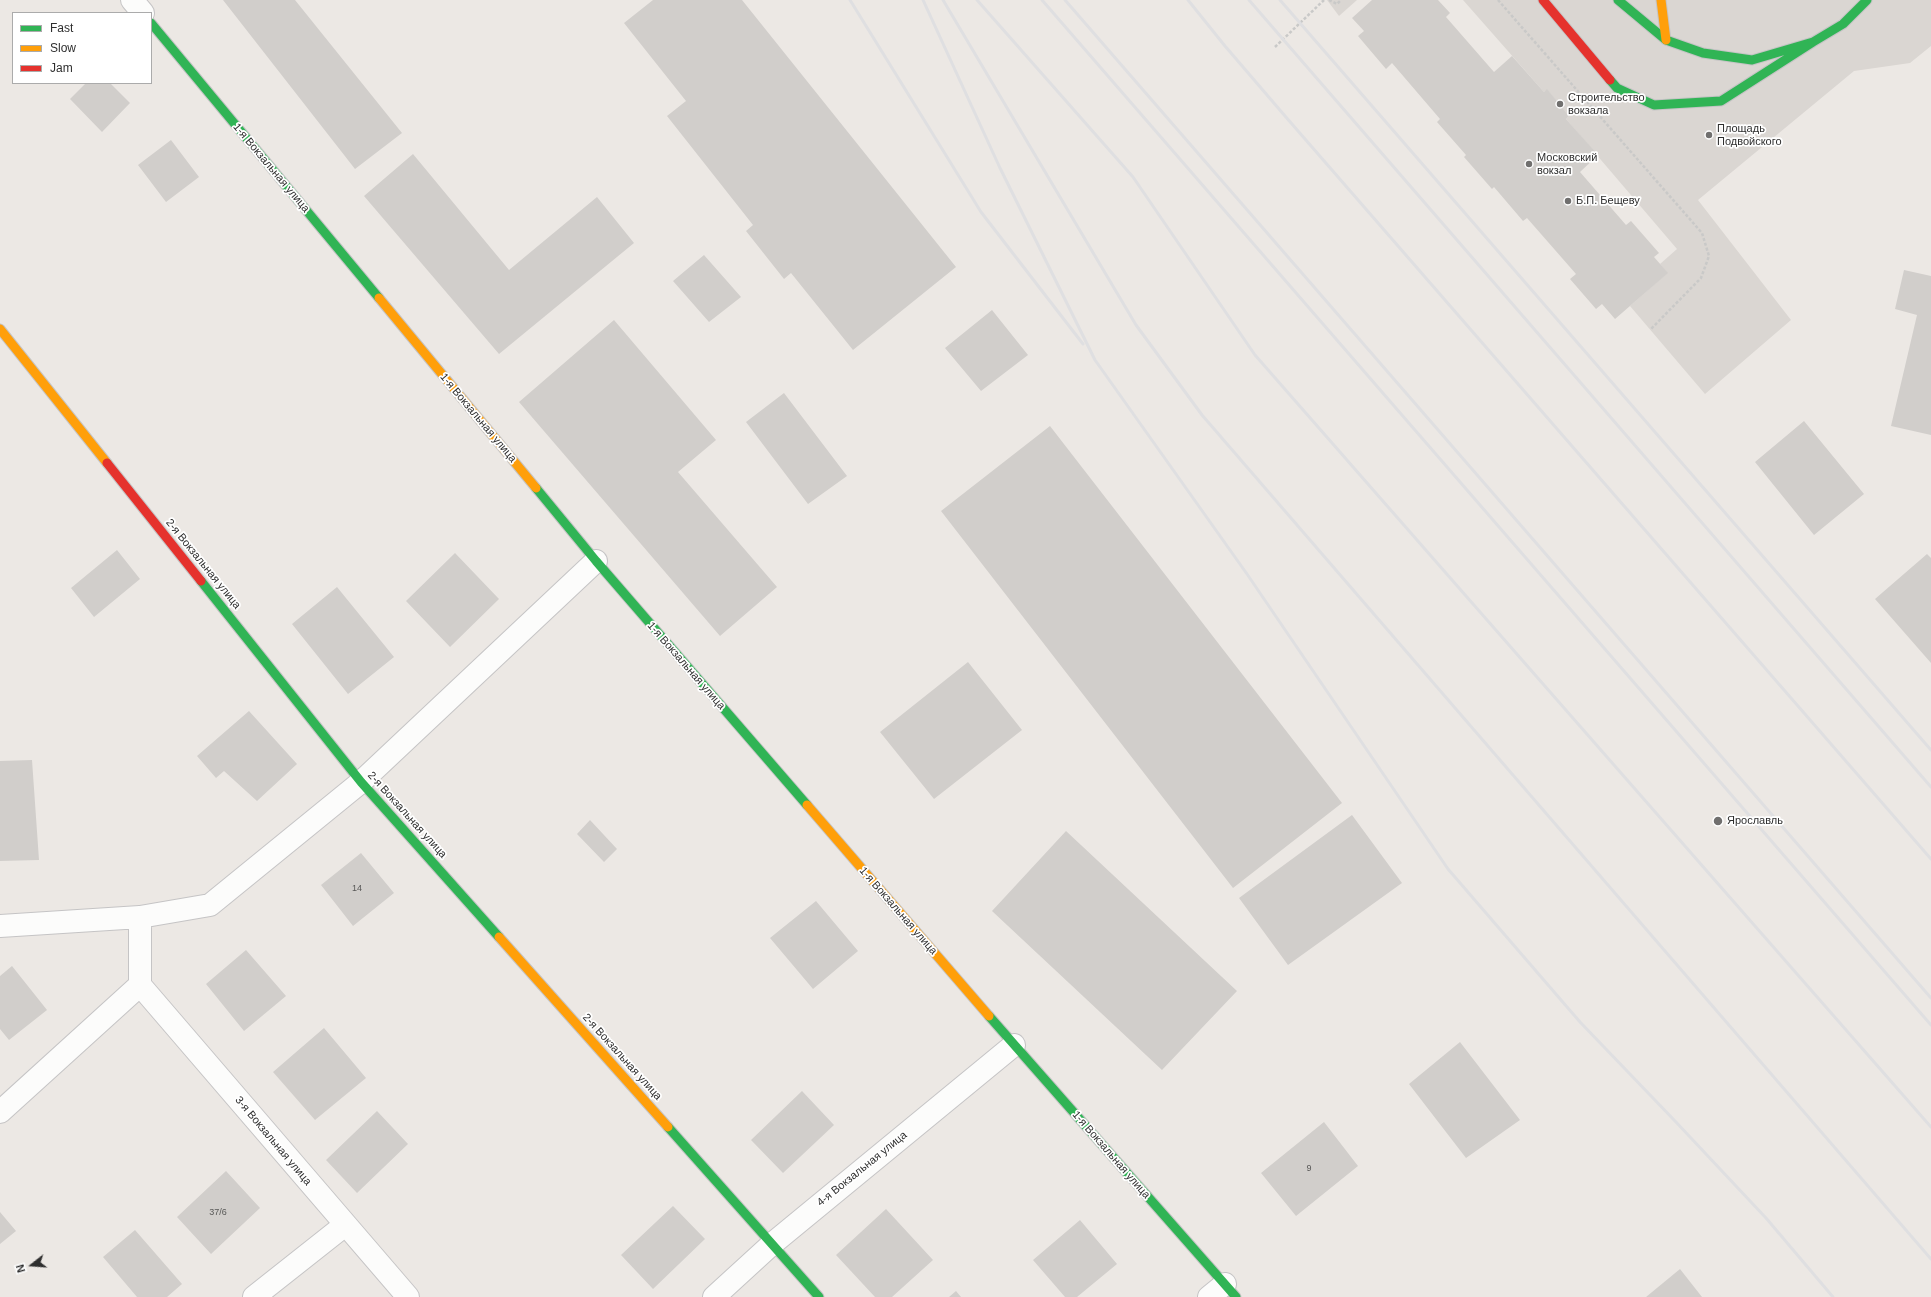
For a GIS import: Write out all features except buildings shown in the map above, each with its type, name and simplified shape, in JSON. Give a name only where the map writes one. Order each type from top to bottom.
[{"type":"street","points":[[132,0],[142,12]]},
{"type":"street","points":[[1543,0],[1617,88],[1654,105],[1721,101],[1843,24],[1867,0]]},
{"type":"street","points":[[1618,0],[1666,40],[1703,53],[1752,60],[1813,42]]},
{"type":"street","points":[[1661,0],[1666,40]]},
{"type":"street","name":"1-я Вокзальная улица","points":[[152,23],[596,562],[1014,1045],[1224,1293]]},
{"type":"street","name":"2-я Вокзальная улица","points":[[0,329],[361,782],[819,1297]]},
{"type":"street","points":[[0,926],[140,917],[210,905],[361,782],[596,562]]},
{"type":"street","points":[[0,1112],[140,985],[140,917]]},
{"type":"street","name":"3-я Вокзальная улица","points":[[140,985],[344,1225],[408,1297]]},
{"type":"street","name":"4-я Вокзальная улица","points":[[714,1297],[772,1244],[1014,1045]]},
{"type":"street","points":[[254,1297],[344,1225]]},
{"type":"path","points":[[1275,48],[1324,0]]},
{"type":"path","points":[[1329,0],[1337,4],[1341,0]]},
{"type":"path","points":[[1498,0],[1702,232],[1709,256],[1702,278],[1650,330]]},
{"type":"shaded area","points":[[1327,0],[1357,0],[1339,16]]},
{"type":"shaded area","name":"Площадь Подвойского","points":[[1463,0],[1931,0],[1931,46],[1910,63],[1854,71],[1698,200],[1791,320],[1705,394],[1630,306],[1667,273],[1660,264],[1677,249],[1566,119],[1569,116],[1547,90],[1544,92]]},
{"type":"railway","points":[[850,0],[981,212],[1083,344]]},
{"type":"railway","points":[[923,0],[1000,168],[1095,360],[1247,574],[1448,869],[1580,1022],[1766,1218],[1833,1297]]},
{"type":"railway","points":[[943,0],[1136,325],[1202,415],[1931,1259]]},
{"type":"railway","points":[[977,0],[1133,177],[1255,355],[1931,1127]]},
{"type":"railway","points":[[1042,0],[1931,1025]]},
{"type":"railway","points":[[1065,0],[1931,998]]},
{"type":"railway","points":[[1188,0],[1285,116],[1931,859]]},
{"type":"railway","points":[[1249,0],[1931,787]]},
{"type":"railway","points":[[1280,0],[1931,750]]},
{"type":"traffic: fast","points":[[1618,0],[1666,40],[1703,53],[1752,60],[1813,42],[1843,24],[1867,0]]},
{"type":"traffic: fast","points":[[152,24],[379,298]]},
{"type":"traffic: fast","points":[[1610,80],[1617,88],[1654,105],[1721,101],[1813,42]]},
{"type":"traffic: fast","points":[[536,488],[596,561],[807,805]]},
{"type":"traffic: fast","points":[[201,581],[361,782],[499,937]]},
{"type":"traffic: fast","points":[[989,1016],[1236,1297]]},
{"type":"traffic: fast","points":[[668,1127],[819,1297]]},
{"type":"traffic: slow","points":[[1661,0],[1666,40]]},
{"type":"traffic: slow","points":[[379,298],[536,488]]},
{"type":"traffic: slow","points":[[0,329],[107,463]]},
{"type":"traffic: slow","points":[[807,805],[989,1016]]},
{"type":"traffic: slow","points":[[499,937],[668,1127]]},
{"type":"traffic: jam","points":[[1543,0],[1610,80]]},
{"type":"traffic: jam","points":[[107,463],[201,581]]},
{"type":"place","name":"Строительство вокзала","points":[[1560,104]]},
{"type":"place","name":"Площадь Подвойского","points":[[1709,135]]},
{"type":"place","name":"Московский вокзал","points":[[1529,164]]},
{"type":"place","name":"Б.П. Бещеву","points":[[1568,201]]},
{"type":"place","name":"Ярославль","points":[[1718,821]]}]
